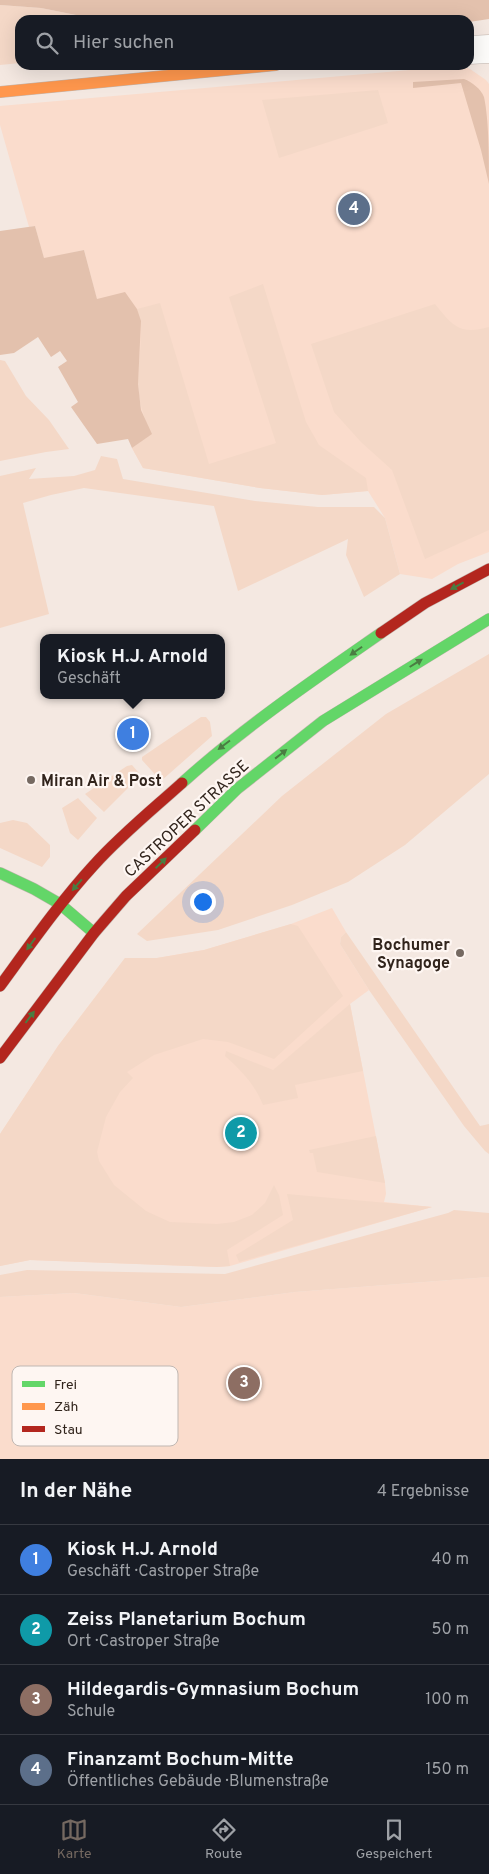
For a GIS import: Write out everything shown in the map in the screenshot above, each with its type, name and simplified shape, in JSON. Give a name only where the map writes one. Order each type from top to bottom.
[{"type":"main road","points":[[0,92],[225,70]]},
{"type":"main road","name":"CASTROPER STRASSE","points":[[0,986],[60,904],[113,845],[216,752],[273,708],[425,603],[489,569]]},
{"type":"main road","name":"CASTROPER STRASSE","points":[[0,1058],[94,933],[126,896],[237,788],[323,721],[489,619]]},
{"type":"main road","points":[[0,873],[60,904],[94,933]]},
{"type":"street","points":[[474,50],[489,49]]},
{"type":"shaded area","points":[[0,0],[489,0],[489,19],[474,21],[474,15],[76,15],[41,8],[0,5]]},
{"type":"shaded area","points":[[0,5],[41,8],[76,15],[15,15],[15,64],[0,65]]},
{"type":"shaded area","points":[[410,70],[471,70],[486,80],[489,84],[489,552],[458,564],[432,579],[400,574],[385,518],[368,491],[322,495],[260,488],[143,468],[132,448],[151,434],[141,410],[138,384],[97,300],[84,250],[44,259],[35,226],[29,227],[0,125],[0,106]]},
{"type":"shaded area","points":[[464,79],[476,86],[484,97],[488,128],[489,184],[461,83],[413,88],[413,82]]},
{"type":"shaded area","points":[[378,90],[388,123],[279,158],[262,100]]},
{"type":"shaded area","points":[[35,226],[44,258],[84,250],[97,299],[125,292],[137,309],[141,321],[138,384],[141,410],[152,434],[132,448],[128,439],[97,444],[71,407],[78,402],[58,367],[67,361],[60,351],[51,357],[38,337],[14,353],[0,355],[0,231]]},
{"type":"shaded area","points":[[263,284],[306,422],[319,445],[366,478],[368,491],[322,495],[260,488],[143,468],[132,448],[151,434],[142,409],[138,389],[141,327],[137,309],[160,303],[209,464],[276,443],[229,297]]},
{"type":"shaded area","points":[[435,304],[457,327],[470,330],[489,327],[489,530],[425,559],[392,470],[361,442],[334,412],[311,344]]},
{"type":"shaded area","points":[[0,360],[5,361],[26,396],[49,420],[69,449],[0,461]]},
{"type":"shaded area","points":[[101,456],[117,459],[123,479],[255,501],[318,507],[374,507],[385,518],[400,574],[364,597],[346,555],[348,539],[238,591],[214,506],[84,488],[23,503],[49,614],[0,628],[0,476],[36,468],[29,479],[74,476],[95,470]]},
{"type":"shaded area","points":[[489,654],[489,774],[405,845],[348,882],[292,905],[218,930],[147,941],[137,934],[282,796],[386,714]]},
{"type":"shaded area","points":[[201,717],[206,717],[210,722],[212,736],[161,781],[142,760],[142,757]]},
{"type":"shaded area","points":[[132,765],[139,773],[138,778],[104,812],[85,794],[127,766]]},
{"type":"shaded area","points":[[78,798],[97,818],[78,840],[70,833],[62,808]]},
{"type":"shaded area","points":[[13,820],[27,823],[50,845],[50,857],[42,867],[0,848],[0,823]]},
{"type":"shaded area","points":[[332,908],[346,932],[341,937],[340,944],[369,990],[350,1004],[385,1183],[386,1194],[384,1202],[432,1207],[230,1266],[30,1260],[0,1266],[0,1134],[58,1046],[125,958],[157,958],[204,950],[291,924]]},
{"type":"shaded area","points":[[291,924],[298,926],[343,996],[274,1059],[228,1042],[203,1039],[154,1055],[127,1072],[133,1078],[120,1092],[106,1117],[97,1152],[99,1161],[114,1185],[146,1211],[170,1222],[217,1224],[234,1222],[252,1215],[265,1203],[274,1185],[279,1195],[283,1215],[227,1250],[230,1266],[30,1260],[0,1266],[0,1134],[58,1046],[125,958],[157,958],[204,950]]},
{"type":"shaded area","points":[[346,932],[480,1126],[489,1124],[489,1154],[464,1126],[369,990],[340,944],[341,937]]},
{"type":"shaded area","points":[[350,1004],[363,1071],[295,1085],[298,1098],[263,1105],[247,1078],[225,1056],[226,1051],[273,1070]]},
{"type":"shaded area","points":[[376,1136],[385,1183],[317,1172],[313,1153],[310,1153],[309,1150]]},
{"type":"shaded area","points":[[287,1194],[432,1207],[239,1262],[236,1255],[293,1220]]},
{"type":"shaded area","points":[[454,1210],[489,1213],[489,1277],[295,1292],[181,1307],[74,1293],[0,1297],[0,1275],[27,1270],[225,1274]]},
{"type":"shaded area","points":[[489,1277],[489,1459],[0,1459],[0,1297],[74,1293],[181,1307],[295,1292]]},
{"type":"traffic: fast","points":[[195,830],[237,789],[323,721],[489,619]]},
{"type":"traffic: fast","points":[[182,783],[254,724],[381,633]]},
{"type":"traffic: fast","points":[[0,873],[60,904],[94,933]]},
{"type":"traffic: slow","points":[[0,92],[225,70]]},
{"type":"traffic: jam","points":[[381,633],[425,603],[489,569]]},
{"type":"traffic: jam","points":[[0,986],[81,879],[126,833],[182,783]]},
{"type":"traffic: jam","points":[[0,1058],[94,933],[126,896],[195,830]]},
{"type":"place","name":"Finanzamt Bochum-Mitte","points":[[354,209]]},
{"type":"place","name":"Kiosk H.J. Arnold","points":[[133,734]]},
{"type":"place","name":"Miran Air & Post","points":[[31,780]]},
{"type":"place","name":"Bochumer Synagoge","points":[[460,953]]},
{"type":"place","name":"Zeiss Planetarium Bochum","points":[[241,1133]]},
{"type":"place","name":"Hildegardis-Gymnasium Bochum","points":[[244,1383]]}]
